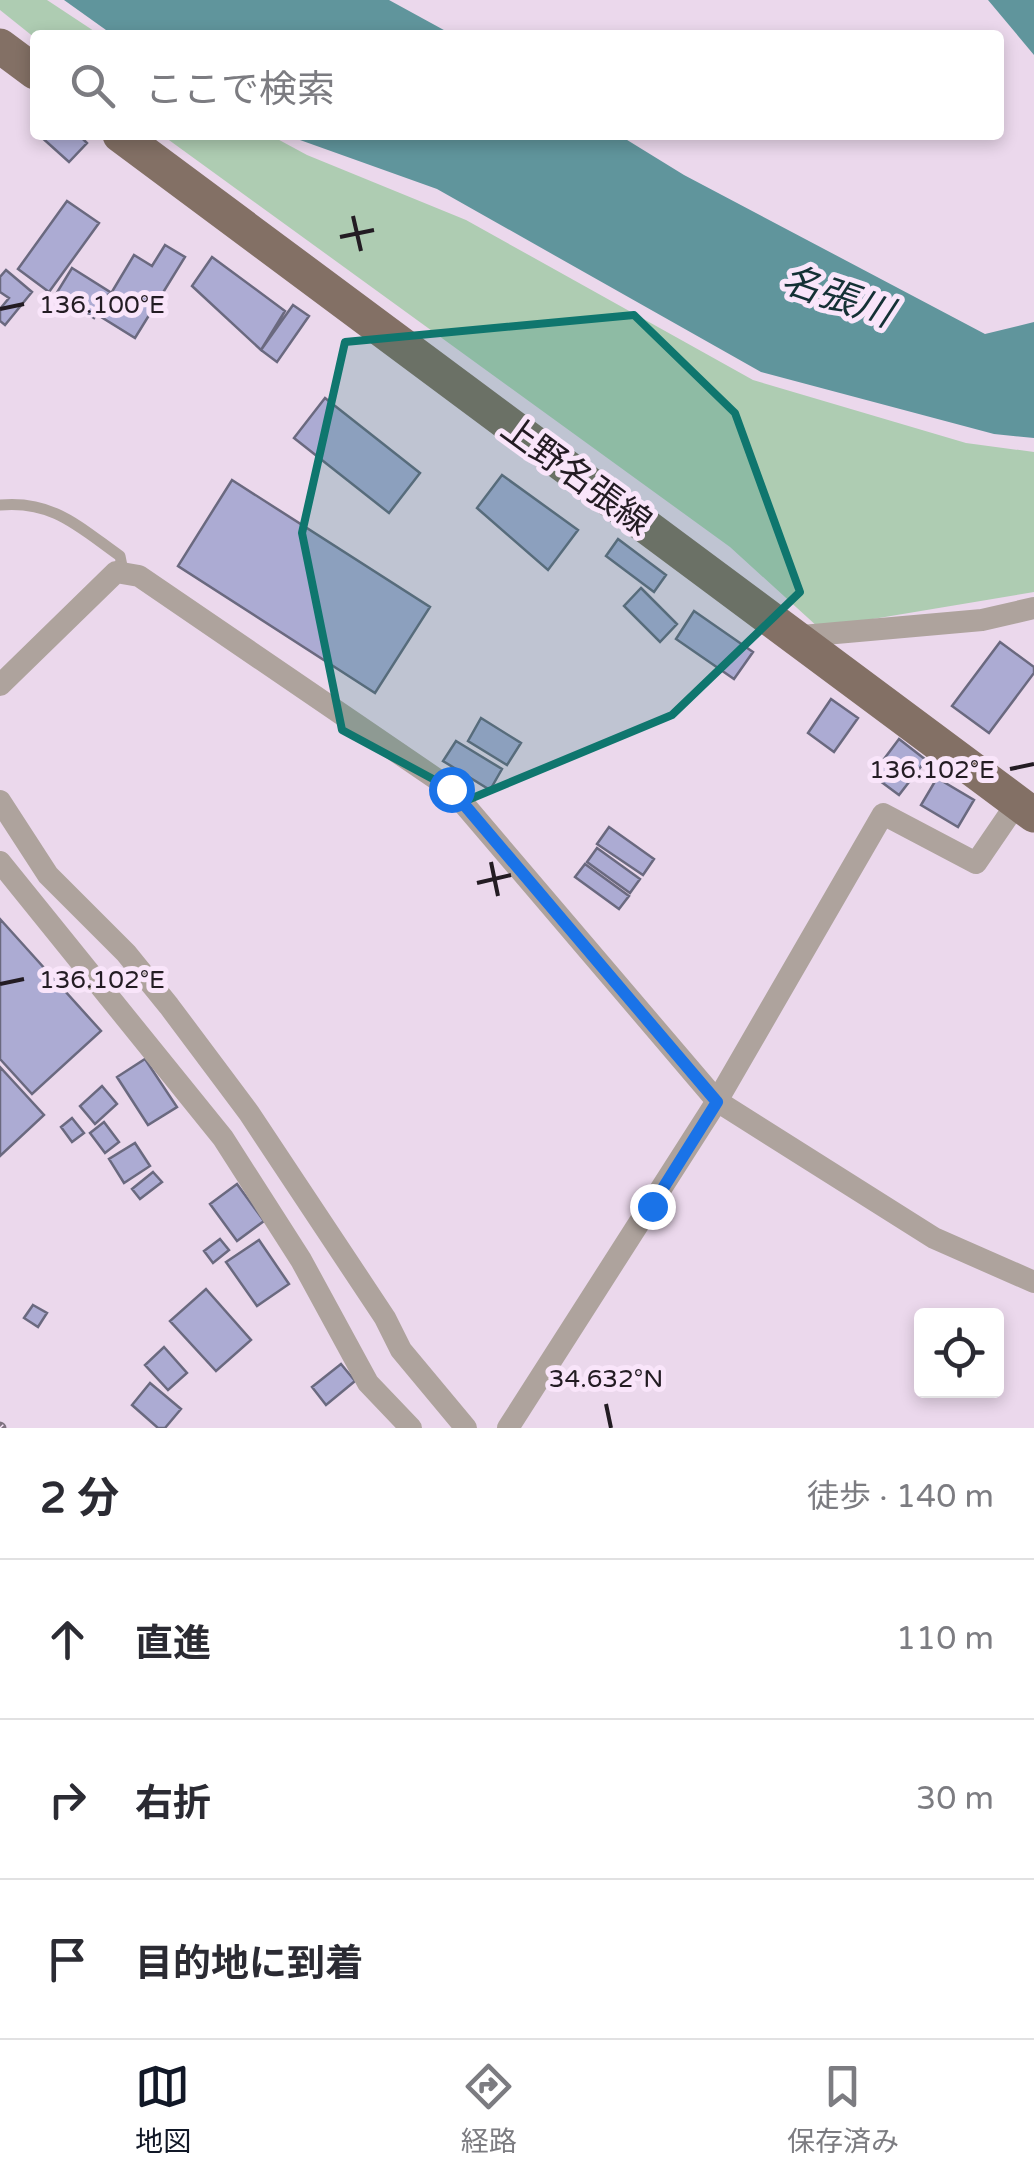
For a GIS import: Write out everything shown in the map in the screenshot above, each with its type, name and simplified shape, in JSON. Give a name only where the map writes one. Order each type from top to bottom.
[{"type":"main road","points":[[0,46],[30,68]]},
{"type":"main road","name":"上野名張線","points":[[127,140],[1025,809]]},
{"type":"street","points":[[0,685],[116,572],[139,576],[451,789],[717,1102],[934,1238],[1034,1282]]},
{"type":"street","points":[[791,637],[982,620],[1034,608]]},
{"type":"street","points":[[0,801],[48,875],[126,952],[170,1006],[249,1113],[385,1318],[402,1350],[466,1428]]},
{"type":"street","points":[[508,1428],[717,1102],[883,814],[976,863],[1025,809]]},
{"type":"street","points":[[0,862],[223,1138],[301,1260],[368,1383],[411,1428]]},
{"type":"lane","points":[[0,504],[27,502],[60,513],[120,556],[123,571]]},
{"type":"highlighted area","points":[[634,315],[735,413],[800,592],[672,715],[470,799],[342,730],[302,533],[345,342]]},
{"type":"shaded area","points":[[0,0],[47,0],[92,30],[30,30],[30,34],[0,10]]},
{"type":"shaded area","points":[[169,140],[279,140],[466,220],[753,380],[966,443],[1034,452],[1034,592],[819,628],[730,547]]},
{"type":"water","points":[[64,0],[389,0],[444,30],[106,30]]},
{"type":"water","points":[[988,0],[1034,0],[1034,55]]},
{"type":"water","name":"名張川","points":[[300,140],[627,140],[684,175],[985,334],[1034,322],[1034,438],[994,434],[761,372],[437,189]]},
{"type":"building","points":[[45,140],[84,140],[87,143],[69,162]]},
{"type":"building","points":[[67,201],[99,223],[49,292],[18,269]]},
{"type":"building","points":[[165,245],[185,257],[135,338],[98,315],[134,255],[152,266]]},
{"type":"building","points":[[212,257],[285,311],[261,350],[192,286]]},
{"type":"building","points":[[72,268],[110,292],[94,318],[56,294]]},
{"type":"building","points":[[6,270],[32,292],[5,325],[0,321],[0,309],[9,298],[0,292],[0,277]]},
{"type":"building","points":[[293,305],[309,316],[277,362],[261,350]]},
{"type":"building","points":[[325,398],[420,473],[389,513],[294,438]]},
{"type":"building","points":[[502,475],[578,530],[548,570],[477,508]]},
{"type":"building","points":[[232,480],[430,607],[375,693],[178,566]]},
{"type":"building","points":[[618,539],[666,575],[654,592],[606,556]]},
{"type":"building","points":[[641,588],[677,624],[660,642],[624,606]]},
{"type":"building","points":[[694,611],[753,652],[734,679],[676,639]]},
{"type":"building","points":[[1000,642],[1034,667],[1034,673],[989,733],[952,706]]},
{"type":"building","points":[[831,699],[858,718],[834,752],[808,733]]},
{"type":"building","points":[[481,718],[521,743],[507,765],[468,741]]},
{"type":"building","points":[[899,739],[926,760],[899,795],[872,775]]},
{"type":"building","points":[[456,741],[502,769],[490,790],[443,761]]},
{"type":"building","points":[[937,778],[974,800],[958,827],[921,805]]},
{"type":"building","points":[[609,827],[654,859],[643,875],[597,844]]},
{"type":"building","points":[[597,848],[640,879],[630,893],[587,862]]},
{"type":"building","points":[[585,864],[629,896],[619,909],[575,877]]},
{"type":"building","points":[[0,919],[101,1031],[32,1094],[0,1059]]},
{"type":"building","points":[[145,1059],[177,1107],[148,1125],[117,1077]]},
{"type":"building","points":[[0,1067],[44,1115],[0,1156]]},
{"type":"building","points":[[102,1086],[117,1104],[95,1124],[80,1106]]},
{"type":"building","points":[[72,1118],[84,1133],[72,1142],[61,1127]]},
{"type":"building","points":[[104,1122],[119,1142],[105,1153],[90,1133]]},
{"type":"building","points":[[135,1143],[150,1166],[124,1183],[109,1159]]},
{"type":"building","points":[[153,1172],[162,1182],[140,1199],[132,1189]]},
{"type":"building","points":[[237,1184],[264,1221],[237,1241],[210,1204]]},
{"type":"building","points":[[220,1239],[229,1250],[213,1263],[204,1251]]},
{"type":"building","points":[[259,1240],[289,1284],[257,1306],[226,1262]]},
{"type":"building","points":[[206,1289],[251,1340],[216,1371],[170,1321]]},
{"type":"building","points":[[33,1305],[47,1313],[38,1327],[24,1318]]},
{"type":"building","points":[[164,1347],[187,1373],[168,1390],[145,1365]]},
{"type":"building","points":[[341,1364],[355,1381],[326,1405],[312,1387]]},
{"type":"building","points":[[150,1383],[181,1409],[165,1428],[158,1428],[132,1405]]},
{"type":"route","points":[[451,789],[717,1102],[652,1206]]}]
